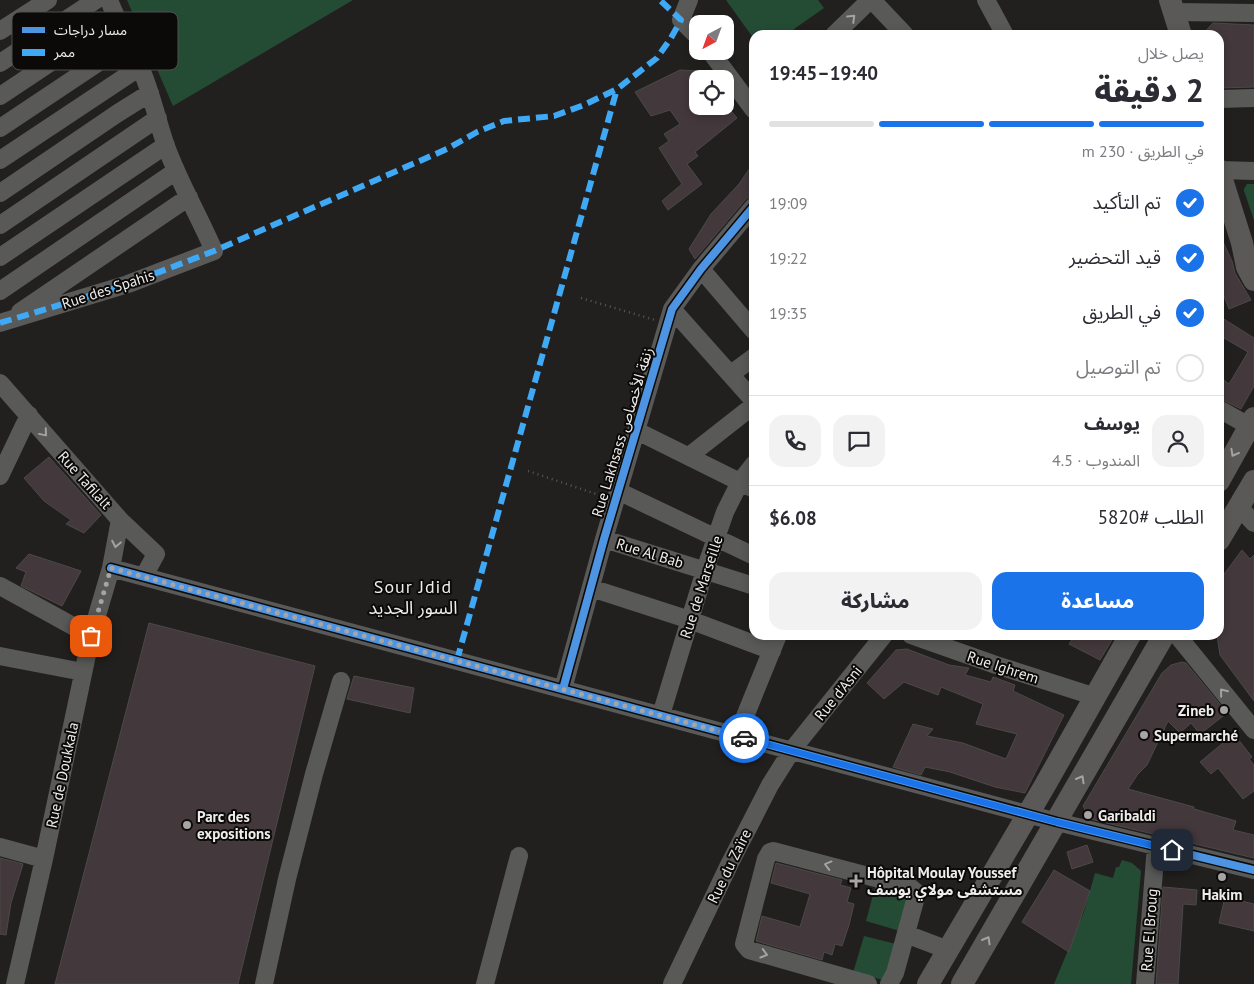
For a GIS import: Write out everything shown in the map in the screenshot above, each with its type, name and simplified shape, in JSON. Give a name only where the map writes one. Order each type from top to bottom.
[{"type":"main road","points":[[1172,6],[1179,30]]},
{"type":"main road","points":[[1224,184],[1248,250],[1247,268],[1254,280]]},
{"type":"main road","points":[[1224,471],[1252,422]]},
{"type":"main road","points":[[1224,531],[1254,481]]},
{"type":"main road","points":[[1127,640],[1096,697],[939,965],[962,983],[1161,640]]},
{"type":"street","points":[[29,12],[48,0]]},
{"type":"street","points":[[78,12],[96,0]]},
{"type":"street","points":[[109,0],[113,12]]},
{"type":"street","points":[[689,0],[686,12],[681,20],[689,28]]},
{"type":"street","points":[[839,30],[871,0],[900,30]]},
{"type":"street","points":[[986,0],[1002,30]]},
{"type":"street","points":[[1172,6],[1254,13]]},
{"type":"street","points":[[0,31],[12,23]]},
{"type":"street","points":[[0,63],[12,55]]},
{"type":"street","points":[[717,60],[749,103]]},
{"type":"street","points":[[0,96],[39,70]]},
{"type":"street","points":[[0,128],[87,70]]},
{"type":"street","points":[[0,160],[135,70]]},
{"type":"street","points":[[6,321],[189,197],[166,145],[141,70]]},
{"type":"street","points":[[0,193],[150,93]]},
{"type":"street","points":[[1224,99],[1254,98]]},
{"type":"street","points":[[0,225],[158,118]]},
{"type":"street","points":[[0,257],[166,145]]},
{"type":"street","points":[[1224,170],[1254,171]]},
{"type":"street","points":[[0,291],[176,171]]},
{"type":"street","name":"Rue des Spahis","points":[[6,321],[128,284],[214,250],[189,197]]},
{"type":"street","name":"Rue Lakhsass زنقة الأخصاص","points":[[563,689],[604,539],[670,317],[702,269],[749,212]]},
{"type":"street","points":[[702,269],[749,325]]},
{"type":"street","points":[[670,317],[730,374],[749,397]]},
{"type":"street","points":[[730,374],[749,361]]},
{"type":"street","name":"Rue Tafilalt","points":[[0,383],[120,520],[156,554],[144,576]]},
{"type":"street","points":[[690,456],[749,407]]},
{"type":"street","points":[[1224,412],[1252,422]]},
{"type":"street","points":[[0,476],[29,415]]},
{"type":"street","points":[[637,430],[747,485]]},
{"type":"street","name":"Rue de Marseille","points":[[661,715],[704,570],[725,512],[747,485]]},
{"type":"street","points":[[617,496],[749,554]]},
{"type":"street","points":[[1238,506],[1254,522]]},
{"type":"street","name":"Rue de Doukkala","points":[[15,984],[44,859],[91,636],[111,568],[120,520]]},
{"type":"street","name":"Rue Al Bab","points":[[604,539],[749,584]]},
{"type":"street","points":[[111,568],[1057,822],[1254,870]]},
{"type":"street","points":[[0,586],[91,636]]},
{"type":"street","points":[[590,588],[690,620],[749,636]]},
{"type":"street","name":"Rue d'Asni","points":[[792,750],[880,640]]},
{"type":"street","name":"Rue Ighrem","points":[[925,640],[1096,697]]},
{"type":"street","points":[[1181,640],[1254,730]]},
{"type":"street","points":[[737,736],[775,643]]},
{"type":"street","points":[[0,656],[83,672]]},
{"type":"street","points":[[264,984],[286,879],[341,681]]},
{"type":"street","name":"Rue du Zaïre","points":[[672,984],[770,785],[792,750]]},
{"type":"street","points":[[0,846],[44,859]]},
{"type":"street","name":"Rue El Broug","points":[[1145,984],[1156,846]]},
{"type":"street","points":[[868,984],[745,948],[744,944],[768,855],[773,851],[910,887],[917,893],[895,973],[888,984]]},
{"type":"street","points":[[485,984],[519,856]]},
{"type":"street","points":[[905,939],[939,965]]},
{"type":"path","points":[[581,298],[670,317]]},
{"type":"path","points":[[528,471],[617,496]]},
{"type":"green space","points":[[127,0],[353,0],[173,106],[157,70],[178,70],[178,12],[132,12]]},
{"type":"green space","points":[[726,0],[818,0],[824,8],[795,30],[749,30],[749,32]]},
{"type":"green space","points":[[1247,184],[1254,184],[1254,220],[1244,191]]},
{"type":"green space","points":[[1122,860],[1132,863],[1141,871],[1131,984],[1054,984],[1084,912],[1095,873],[1113,878],[1116,867],[1119,867]]},
{"type":"green space","points":[[876,884],[909,893],[900,931],[866,921]]},
{"type":"green space","points":[[864,936],[896,944],[884,980],[853,973]]},
{"type":"building","points":[[1213,23],[1254,25],[1254,87],[1224,88],[1224,30],[1207,30]]},
{"type":"building","points":[[680,70],[689,70],[689,115],[734,114],[737,118],[695,152],[698,156],[687,164],[702,184],[668,210],[662,201],[682,184],[659,148],[669,141],[664,134],[680,124],[670,110],[651,116],[635,92]]},
{"type":"building","points":[[749,169],[749,197],[695,259],[689,249],[711,214],[739,184]]},
{"type":"building","points":[[1224,244],[1235,273],[1251,300],[1229,309],[1224,296]]},
{"type":"building","points":[[1224,319],[1254,338],[1254,386],[1241,409],[1224,400],[1224,380],[1229,384],[1248,352],[1224,338]]},
{"type":"building","points":[[49,457],[101,515],[84,533],[66,524],[71,520],[44,501],[24,478]]},
{"type":"building","points":[[1242,550],[1250,559],[1254,555],[1254,701],[1220,655],[1218,640],[1224,640],[1224,574]]},
{"type":"building","points":[[29,554],[81,571],[62,606],[21,586],[26,572],[16,568]]},
{"type":"building","name":"Parc des expositions","points":[[149,623],[315,666],[238,984],[55,984]]},
{"type":"building","points":[[1072,640],[1112,640],[1100,660],[1069,644]]},
{"type":"building","points":[[907,649],[949,665],[969,668],[965,675],[991,682],[993,677],[1015,685],[1013,691],[1064,715],[1025,793],[995,787],[950,772],[925,767],[921,775],[893,767],[913,724],[933,729],[927,736],[963,743],[1006,759],[1017,734],[976,724],[983,704],[941,687],[938,695],[904,682],[884,699],[867,683],[896,650]]},
{"type":"building","points":[[1182,662],[1186,663],[1227,713],[1200,734],[1191,723],[1180,733],[1168,721],[1147,765],[1128,789],[1236,821],[1233,830],[1254,835],[1254,858],[1090,819],[1083,806],[1162,673],[1171,665]]},
{"type":"building","points":[[354,676],[414,688],[410,713],[347,699]]},
{"type":"building","points":[[1234,734],[1252,757],[1249,759],[1254,765],[1254,791],[1243,799],[1218,768],[1211,774],[1200,762]]},
{"type":"building","points":[[1087,845],[1093,862],[1072,869],[1067,852]]},
{"type":"building","points":[[0,858],[23,864],[11,903],[6,935],[0,934]]},
{"type":"building","points":[[776,863],[842,880],[840,885],[851,888],[847,902],[854,904],[849,925],[842,946],[835,944],[832,955],[824,952],[822,960],[756,941],[762,916],[800,927],[810,894],[771,883]]},
{"type":"building","points":[[1054,870],[1090,891],[1069,952],[1022,922]]},
{"type":"building","points":[[1163,887],[1197,890],[1196,905],[1183,904],[1178,984],[1156,984]]},
{"type":"building","points":[[1225,897],[1254,904],[1254,931],[1219,923]]},
{"type":"marked path","points":[[0,323],[128,284],[214,251],[447,149],[477,132],[504,121],[554,116],[584,105],[617,89],[657,58],[681,20],[660,0]]},
{"type":"marked path","points":[[457,660],[617,89]]},
{"type":"cycle path","points":[[563,689],[604,539],[672,309],[701,269],[749,212]]},
{"type":"cycle path","points":[[111,568],[1057,822],[1254,870]]},
{"type":"way so far","points":[[91,636],[111,568],[744,738]]},
{"type":"place","name":"Zineb","points":[[1224,710]]},
{"type":"place","name":"Supermarché","points":[[1144,735]]},
{"type":"place","name":"Garibaldi","points":[[1088,815]]},
{"type":"place","name":"Parc des expositions","points":[[187,825]]},
{"type":"place","name":"Hakim","points":[[1222,877]]},
{"type":"place","name":"Hôpital Moulay Youssef مستشفى مولاي يوسف","points":[[856,881]]},
{"type":"district","name":"Sour Jdid السور الجديد","points":[[413,596]]},
{"type":"route","points":[[744,738],[1057,822],[1172,850]]}]
